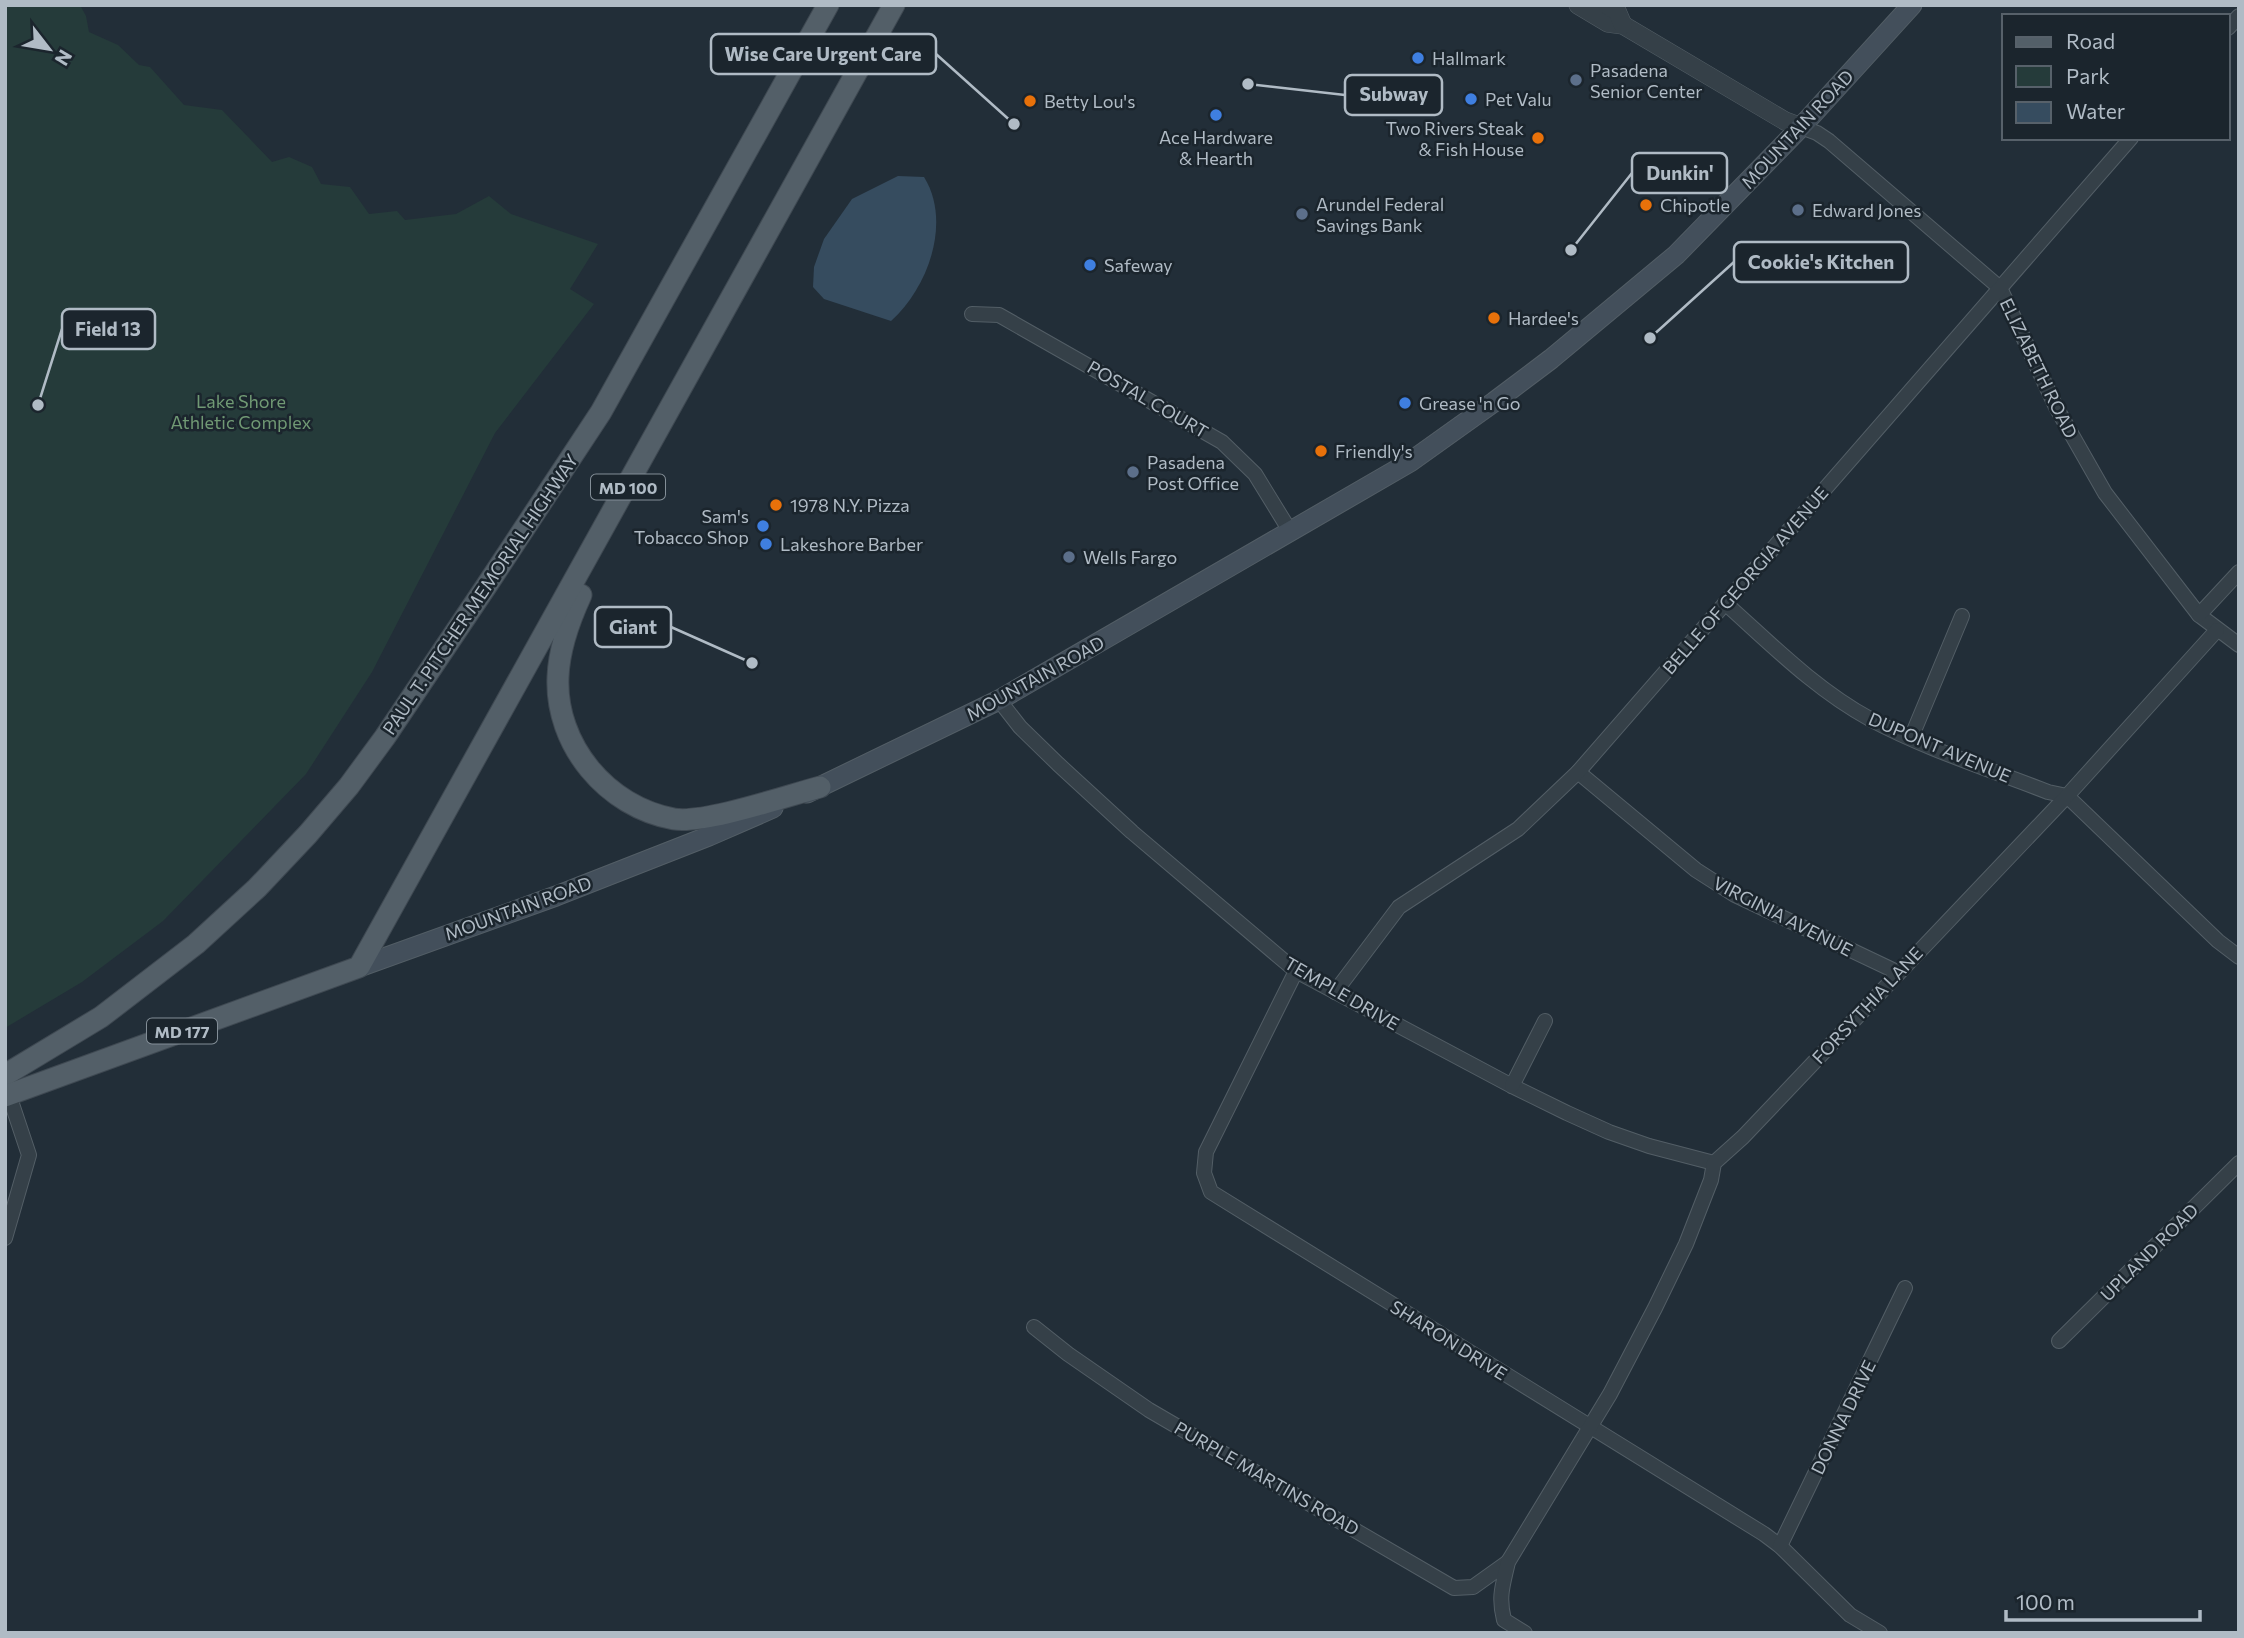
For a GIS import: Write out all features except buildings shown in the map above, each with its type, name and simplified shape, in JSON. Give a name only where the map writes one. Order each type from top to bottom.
[{"type":"main road","name":"PAUL T. PITCHER MEMORIAL HIGHWAY","points":[[6,1089],[196,944],[257,888],[349,786],[488,585],[601,412],[828,5]]},
{"type":"main road","name":"MD 100","points":[[359,967],[894,5]]},
{"type":"main road","name":"MOUNTAIN ROAD","points":[[6,1089],[556,896],[709,836],[820,787],[999,700],[1410,462],[1552,359],[1675,255],[1801,127],[1912,5]]},
{"type":"main road","points":[[653,440],[572,614],[561,646],[558,678],[561,712],[570,741],[584,763],[603,784],[624,799],[652,813],[676,819],[706,817],[820,787]]},
{"type":"street","points":[[1578,5],[1608,23],[1623,25],[1785,121],[1801,127]]},
{"type":"street","points":[[1607,5],[1617,11],[1623,25]]},
{"type":"street","name":"ELIZABETH ROAD","points":[[1801,127],[1817,133],[1829,142],[2000,288],[2056,407],[2105,493],[2199,615],[2239,645]]},
{"type":"street","name":"BELLE OF GEORGIA AVENUE","points":[[1335,992],[1399,907],[1518,829],[1578,772],[2129,140]]},
{"type":"street","name":"POSTAL COURT","points":[[972,314],[999,314],[1222,442],[1255,474],[1290,531]]},
{"type":"street","points":[[2199,615],[2239,572]]},
{"type":"street","name":"DUPONT AVENUE","points":[[1725,603],[1824,689],[1871,719],[1911,738],[2048,792],[2067,796]]},
{"type":"street","points":[[1911,738],[1962,616]]},
{"type":"street","name":"FORSYTHIA LANE","points":[[1714,1163],[1743,1137],[2067,796],[2217,630]]},
{"type":"street","name":"TEMPLE DRIVE","points":[[999,700],[1020,727],[1132,832],[1296,971],[1511,1086],[1609,1132],[1676,1155],[1714,1163]]},
{"type":"street","name":"VIRGINIA AVENUE","points":[[1578,772],[1696,870],[1725,889],[1897,972]]},
{"type":"street","points":[[2067,796],[2218,941],[2239,957]]},
{"type":"street","name":"SHARON DRIVE","points":[[1296,971],[1206,1152],[1203,1173],[1211,1192],[1780,1546],[1850,1615],[1880,1633]]},
{"type":"street","points":[[1511,1086],[1545,1021]]},
{"type":"street","points":[[5,1238],[29,1155],[6,1089]]},
{"type":"street","points":[[1591,1427],[1636,1345],[1686,1244],[1711,1180],[1714,1163]]},
{"type":"street","name":"UPLAND ROAD","points":[[2059,1341],[2237,1169]]},
{"type":"street","name":"DONNA DRIVE","points":[[1780,1546],[1905,1288]]},
{"type":"street","name":"PURPLE MARTINS ROAD","points":[[1034,1327],[1149,1410],[1454,1588],[1473,1587],[1508,1562]]},
{"type":"street","name":"PURPLE MARTINS ROAD","points":[[1525,1633],[1504,1620],[1500,1588],[1508,1562],[1591,1427]]},
{"type":"green space","name":"Lake Shore Athletic Complex","points":[[5,5],[80,5],[86,16],[89,32],[118,45],[139,65],[150,67],[184,105],[222,110],[272,162],[289,157],[312,167],[321,184],[350,187],[369,214],[397,211],[405,220],[456,214],[489,196],[511,214],[598,244],[570,289],[594,304],[495,433],[372,672],[306,774],[163,921],[82,982],[5,1028]]},
{"type":"water","points":[[898,176],[924,177],[936,214],[936,234],[932,254],[916,291],[891,321],[824,299],[813,287],[814,267],[824,239],[852,199]]},
{"type":"place","name":"Hallmark","points":[[1418,58]]},
{"type":"place","name":"Pasadena Senior Center","points":[[1576,80]]},
{"type":"place","name":"Subway","points":[[1248,84]]},
{"type":"place","name":"Pet Valu","points":[[1471,99]]},
{"type":"place","name":"Betty Lou's","points":[[1030,101]]},
{"type":"place","name":"Ace Hardware & Hearth","points":[[1216,115]]},
{"type":"place","name":"Wise Care Urgent Care","points":[[1014,124]]},
{"type":"place","name":"Two Rivers Steak & Fish House","points":[[1538,138]]},
{"type":"place","name":"Chipotle","points":[[1646,205]]},
{"type":"place","name":"Edward Jones","points":[[1798,210]]},
{"type":"place","name":"Arundel Federal Savings Bank","points":[[1302,214]]},
{"type":"place","name":"Dunkin'","points":[[1571,250]]},
{"type":"place","name":"Safeway","points":[[1090,265]]},
{"type":"place","name":"Hardee's","points":[[1494,318]]},
{"type":"place","name":"Cookie's Kitchen","points":[[1650,338]]},
{"type":"place","name":"Grease 'n Go","points":[[1405,403]]},
{"type":"place","name":"Field 13","points":[[38,405]]},
{"type":"place","name":"Friendly's","points":[[1321,451]]},
{"type":"place","name":"Pasadena Post Office","points":[[1133,472]]},
{"type":"place","name":"1978 N.Y. Pizza","points":[[776,505]]},
{"type":"place","name":"Sam's Tobacco Shop","points":[[763,526]]},
{"type":"place","name":"Lakeshore Barber","points":[[766,544]]},
{"type":"place","name":"Wells Fargo","points":[[1069,557]]},
{"type":"place","name":"Giant","points":[[752,663]]}]
